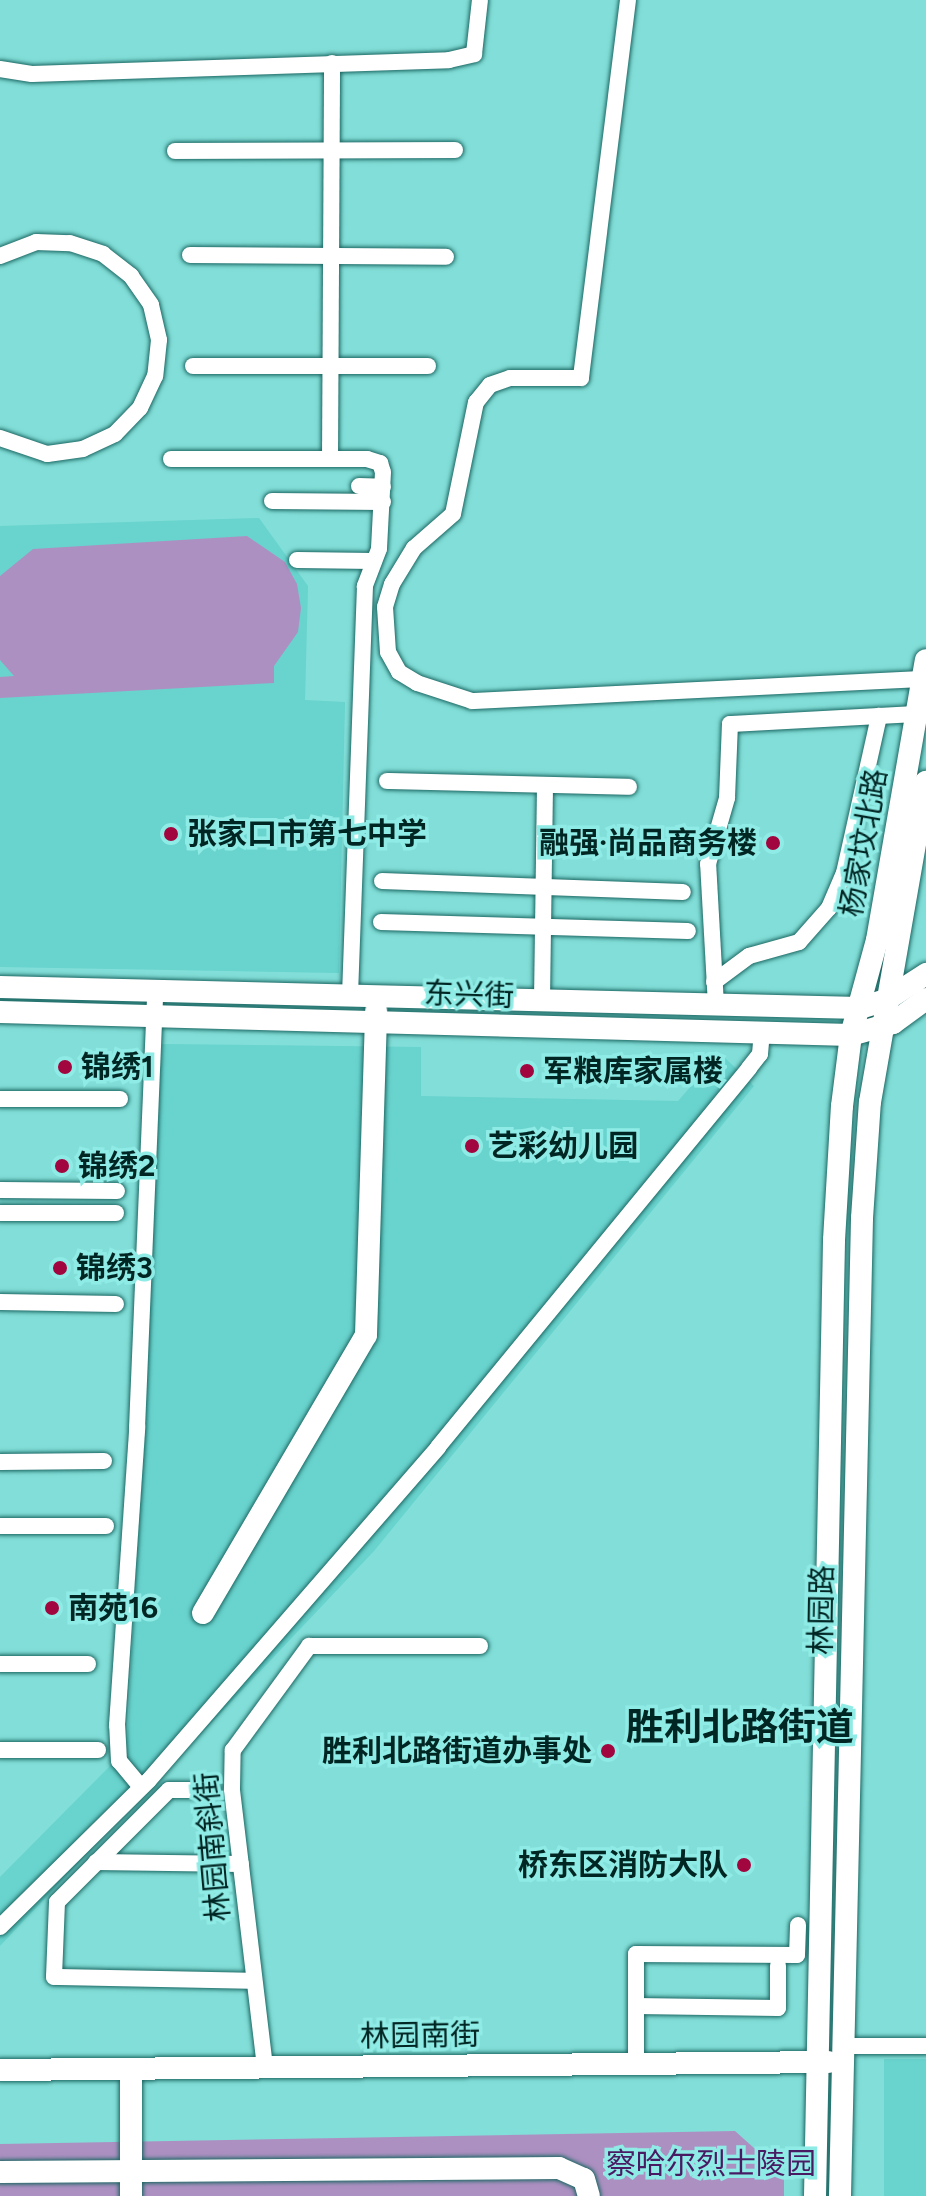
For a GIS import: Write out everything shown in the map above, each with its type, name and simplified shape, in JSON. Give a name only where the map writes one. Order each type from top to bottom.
[{"type":"main road","name":"杨家坟北路","points":[[851,1035],[877,940],[924,670]]},
{"type":"main road","name":"杨家坟北路","points":[[882,1028],[926,782]]},
{"type":"main road","points":[[917,834],[926,870]]},
{"type":"main road","name":"东兴街","points":[[0,987],[542,1001],[715,993],[860,1008],[886,1000],[926,974]]},
{"type":"main road","points":[[203,1613],[366,1335],[376,998]]},
{"type":"main road","name":"东兴街","points":[[0,1012],[851,1035],[882,1028],[926,999]]},
{"type":"main road","points":[[872,1088],[895,1040],[926,999]]},
{"type":"main road","name":"林园路","points":[[840,2196],[860,1254],[872,1088],[882,1028]]},
{"type":"main road","name":"林园路","points":[[815,2196],[834,1240],[851,1035]]},
{"type":"main road","name":"林园南街","points":[[3,2068],[816,2061],[842,2054]]},
{"type":"main road","points":[[131,2069],[131,2196]]},
{"type":"main road","points":[[0,2172],[559,2168],[584,2179],[589,2196]]},
{"type":"street","points":[[0,69],[32,74],[332,63],[474,54],[480,0]]},
{"type":"street","points":[[628,0],[581,378],[510,378],[490,385],[476,402],[453,514],[414,548],[392,584],[385,607],[388,652],[399,672],[417,683],[472,701],[924,670]]},
{"type":"street","points":[[330,459],[332,63]]},
{"type":"street","points":[[175,151],[455,150]]},
{"type":"street","points":[[0,256],[36,242],[70,243],[103,254],[131,276],[151,305],[159,340],[155,376],[140,408],[115,434],[83,449],[47,454],[0,438]]},
{"type":"street","points":[[190,255],[446,257]]},
{"type":"street","points":[[193,366],[428,366]]},
{"type":"street","points":[[171,459],[330,459],[380,463],[383,495],[374,561],[365,586],[350,997]]},
{"type":"street","points":[[359,486],[383,495]]},
{"type":"street","points":[[272,501],[383,495]]},
{"type":"street","points":[[297,560],[374,561]]},
{"type":"street","points":[[715,993],[708,864],[727,798],[730,724],[917,714]]},
{"type":"street","points":[[715,993],[749,956],[799,942],[829,908],[844,873],[879,716]]},
{"type":"street","points":[[387,781],[629,787]]},
{"type":"street","points":[[542,1001],[545,785]]},
{"type":"street","points":[[382,881],[683,892]]},
{"type":"street","points":[[381,922],[688,931]]},
{"type":"street","points":[[141,1787],[119,1761],[117,1725],[137,1428],[155,991]]},
{"type":"street","points":[[0,1927],[141,1787],[438,1447],[760,1054],[762,1033]]},
{"type":"street","points":[[0,1099],[120,1099]]},
{"type":"street","points":[[0,1190],[117,1191]]},
{"type":"street","points":[[0,1213],[116,1213]]},
{"type":"street","points":[[0,1302],[116,1304]]},
{"type":"street","points":[[0,1462],[104,1461]]},
{"type":"street","points":[[0,1526],[106,1526]]},
{"type":"street","name":"林园南斜街","points":[[265,2067],[241,1864],[233,1750],[309,1646],[480,1646]]},
{"type":"street","points":[[0,1664],[88,1664]]},
{"type":"street","points":[[0,1750],[98,1750]]},
{"type":"street","points":[[212,1790],[169,1790],[57,1902],[54,1977],[254,1981]]},
{"type":"street","points":[[96,1862],[241,1864]]},
{"type":"street","points":[[636,2063],[636,1954],[797,1955],[798,1925]]},
{"type":"street","points":[[636,2006],[778,2008],[778,1966]]},
{"type":"street","points":[[842,2054],[926,2046]]},
{"type":"shaded area","name":"张家口市第七中学","points":[[259,518],[308,586],[305,700],[345,702],[339,973],[0,967],[0,526]]},
{"type":"shaded area","points":[[162,1044],[421,1047],[421,1096],[678,1101],[720,1053],[754,1086],[374,1551],[0,1946],[0,1877],[109,1767],[119,1751],[127,1750]]},
{"type":"shaded area","points":[[884,2059],[926,2059],[926,2196],[884,2196]]},
{"type":"green space","points":[[247,536],[285,562],[297,584],[301,608],[298,632],[274,666],[274,683],[0,698],[0,677],[14,676],[0,660],[0,576],[33,549]]},
{"type":"green space","name":"察哈尔烈士陵园","points":[[735,2131],[784,2175],[784,2196],[0,2196],[0,2144]]},
{"type":"place","name":"张家口市第七中学","points":[[171,834]]},
{"type":"place","name":"融强·尚品商务楼","points":[[773,843]]},
{"type":"place","name":"锦绣1","points":[[65,1067]]},
{"type":"place","name":"军粮库家属楼","points":[[527,1071]]},
{"type":"place","name":"艺彩幼儿园","points":[[472,1146]]},
{"type":"place","name":"锦绣2","points":[[62,1166]]},
{"type":"place","name":"锦绣3","points":[[60,1268]]},
{"type":"place","name":"南苑16","points":[[52,1608]]},
{"type":"place","name":"胜利北路街道办事处","points":[[608,1751]]},
{"type":"place","name":"桥东区消防大队","points":[[744,1865]]},
{"type":"district","name":"胜利北路街道","points":[[740,1728]]}]
